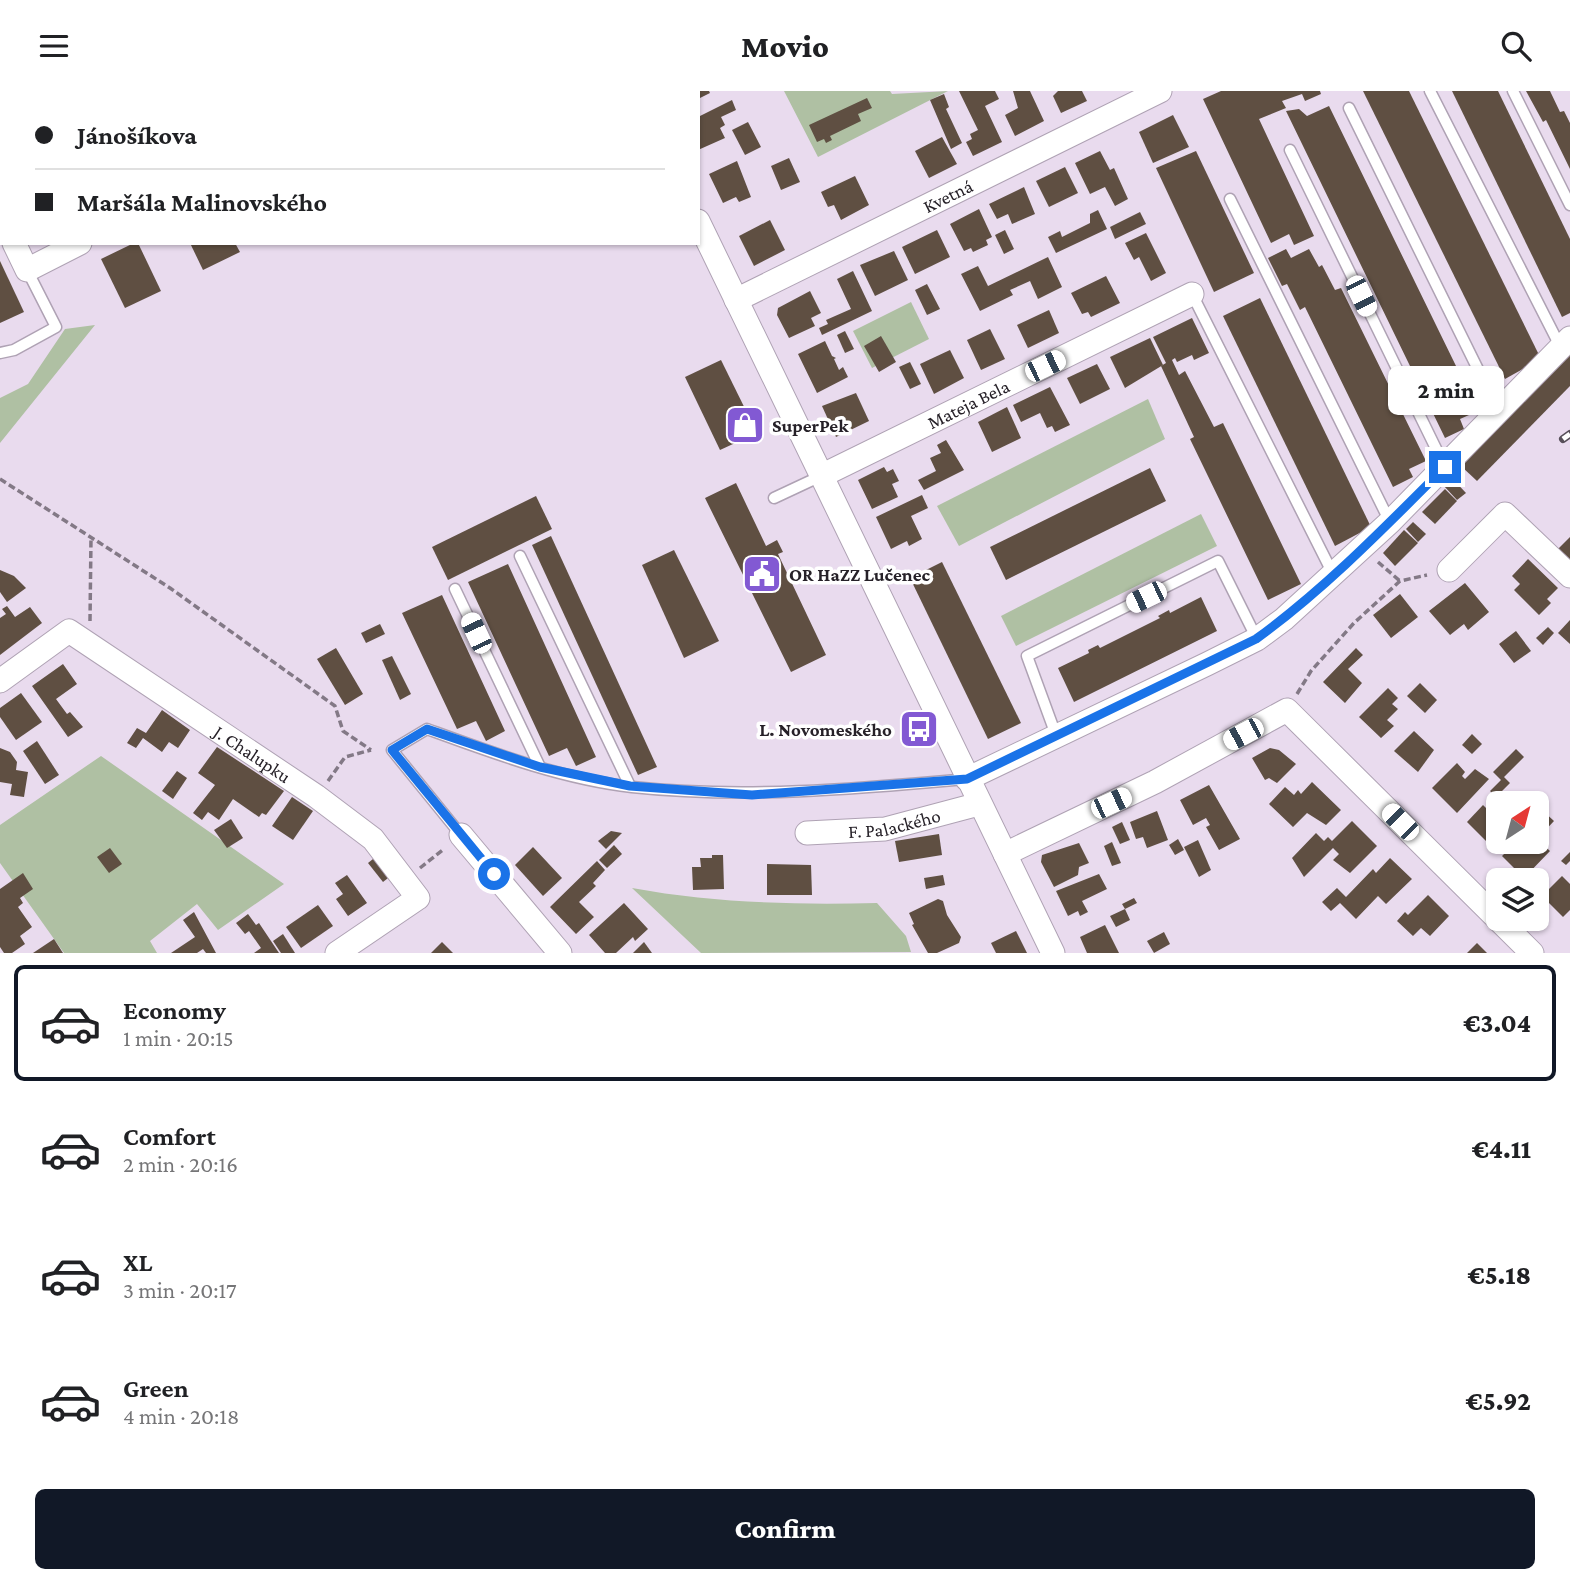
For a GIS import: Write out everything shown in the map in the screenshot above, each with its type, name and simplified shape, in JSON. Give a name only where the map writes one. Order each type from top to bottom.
[{"type":"street","name":"Kvetná","points":[[736,300],[1160,91]]},
{"type":"street","points":[[700,225],[1053,953]]},
{"type":"street","points":[[15,245],[27,271],[76,245]]},
{"type":"street","name":"Mateja Bela","points":[[821,476],[1192,294]]},
{"type":"street","points":[[967,779],[1256,639],[1363,548],[1565,343]]},
{"type":"street","points":[[1449,570],[1505,514],[1570,576]]},
{"type":"street","points":[[0,681],[75,635]]},
{"type":"street","name":"J. Chalupku","points":[[75,635],[316,796],[373,839],[412,889]]},
{"type":"street","points":[[1005,853],[1155,782],[1287,711],[1532,953]]},
{"type":"street","name":"F. Palackého","points":[[807,833],[885,829],[979,804]]},
{"type":"street","points":[[461,835],[560,953]]},
{"type":"street","points":[[337,953],[412,889]]},
{"type":"lane","points":[[1430,91],[1565,343]]},
{"type":"lane","points":[[1513,91],[1570,205]]},
{"type":"lane","points":[[1349,108],[1499,412]]},
{"type":"lane","points":[[1290,150],[1445,467]]},
{"type":"lane","points":[[1230,199],[1390,522]]},
{"type":"lane","points":[[0,353],[14,350],[56,327],[27,271]]},
{"type":"lane","points":[[1192,294],[1334,574]]},
{"type":"lane","points":[[774,498],[821,476]]},
{"type":"lane","points":[[520,556],[630,786]]},
{"type":"lane","points":[[1056,735],[1027,656],[1218,561],[1256,639]]},
{"type":"lane","points":[[455,589],[540,767]]},
{"type":"lane","points":[[461,835],[392,750],[427,729],[540,767],[630,786],[752,795],[967,779]]},
{"type":"path","points":[[0,479],[170,588],[335,706],[344,731],[371,750]]},
{"type":"path","points":[[75,635],[91,619],[91,538]]},
{"type":"path","points":[[1363,548],[1400,581]]},
{"type":"path","points":[[1287,711],[1311,671],[1354,623],[1400,581],[1449,570]]},
{"type":"path","points":[[316,796],[345,757],[371,750],[392,750]]},
{"type":"path","points":[[412,889],[461,835]]},
{"type":"green space","points":[[784,91],[890,91],[892,94],[948,91],[818,157]]},
{"type":"green space","points":[[911,302],[929,339],[872,368],[853,331]]},
{"type":"green space","points":[[95,325],[0,443],[0,398],[28,384],[65,329]]},
{"type":"green space","points":[[1148,399],[1165,439],[959,546],[937,506]]},
{"type":"green space","points":[[1201,514],[1217,546],[1016,646],[1001,616]]},
{"type":"green space","points":[[101,756],[284,884],[218,930],[197,904],[150,941],[157,953],[64,953],[0,863],[0,825]]},
{"type":"green space","points":[[632,888],[754,902],[877,903],[906,936],[911,952],[701,953]]},
{"type":"building","points":[[700,91],[710,93],[700,98]]},
{"type":"building","points":[[959,91],[995,91],[999,99],[985,106],[1002,142],[973,156],[966,142],[972,139],[970,134],[978,130]]},
{"type":"building","points":[[1013,91],[1030,91],[1044,121],[1015,136],[1005,115],[1018,108]]},
{"type":"building","points":[[1058,91],[1082,91],[1087,101],[1061,113],[1053,96]]},
{"type":"building","points":[[1221,91],[1320,91],[1321,94],[1305,101],[1302,94],[1282,101],[1286,108],[1259,119],[1314,236],[1294,245],[1289,234],[1271,243],[1203,99]]},
{"type":"building","points":[[1363,91],[1409,91],[1541,359],[1505,379]]},
{"type":"building","points":[[1452,91],[1498,91],[1570,239],[1570,313],[1562,317]]},
{"type":"building","points":[[1526,91],[1550,91],[1560,112],[1564,111],[1570,123],[1570,169],[1546,120],[1543,122]]},
{"type":"building","points":[[944,94],[949,107],[946,109],[962,143],[951,149],[930,100]]},
{"type":"building","points":[[867,98],[872,108],[858,114],[861,121],[830,136],[832,140],[826,143],[824,139],[817,142],[809,125]]},
{"type":"building","points":[[732,100],[736,110],[721,117],[725,125],[720,128],[725,138],[700,149],[700,116]]},
{"type":"building","points":[[1329,106],[1478,411],[1460,419],[1464,429],[1445,438],[1286,111],[1299,109],[1307,116]]},
{"type":"building","points":[[1173,115],[1189,147],[1153,163],[1139,132]]},
{"type":"building","points":[[748,122],[761,147],[745,155],[732,130]]},
{"type":"building","points":[[942,137],[957,164],[929,178],[915,151]]},
{"type":"building","points":[[1100,151],[1110,170],[1114,168],[1128,199],[1115,206],[1105,187],[1090,194],[1075,163]]},
{"type":"building","points":[[1196,151],[1254,273],[1214,292],[1156,168]]},
{"type":"building","points":[[789,158],[800,182],[781,190],[771,166]]},
{"type":"building","points":[[737,161],[751,197],[739,202],[736,197],[723,203],[709,174]]},
{"type":"building","points":[[1065,167],[1078,193],[1049,207],[1036,181]]},
{"type":"building","points":[[855,176],[869,205],[841,220],[834,205],[828,207],[821,192]]},
{"type":"building","points":[[1024,187],[1035,214],[1012,224],[1008,214],[997,219],[989,204]]},
{"type":"building","points":[[979,209],[992,237],[986,240],[988,245],[973,252],[971,248],[964,251],[950,224]]},
{"type":"building","points":[[1098,210],[1107,229],[1056,253],[1048,237],[1060,231],[1062,237],[1090,223],[1090,214]]},
{"type":"building","points":[[1140,212],[1146,224],[1115,239],[1110,227]]},
{"type":"building","points":[[770,220],[785,250],[754,266],[739,236]]},
{"type":"building","points":[[937,230],[950,257],[915,274],[902,247]]},
{"type":"building","points":[[1005,230],[1014,249],[1004,254],[995,235]]},
{"type":"building","points":[[1146,233],[1166,273],[1151,281],[1139,257],[1134,260],[1125,243]]},
{"type":"building","points":[[130,245],[139,245],[161,291],[125,308],[101,259]]},
{"type":"building","points":[[191,245],[236,245],[240,252],[203,270]]},
{"type":"building","points":[[1286,249],[1291,258],[1309,249],[1319,267],[1322,265],[1335,290],[1341,288],[1426,461],[1409,469],[1413,477],[1393,487],[1305,307],[1300,310],[1287,284],[1282,286],[1268,258]]},
{"type":"building","points":[[894,251],[908,280],[875,296],[860,265]]},
{"type":"building","points":[[1048,257],[1062,287],[1038,299],[1030,281],[1010,290],[1013,295],[980,311],[961,274],[978,266],[988,286]]},
{"type":"building","points":[[0,261],[24,312],[0,323]]},
{"type":"building","points":[[853,271],[872,311],[822,335],[819,328],[828,324],[826,320],[851,309],[837,279]]},
{"type":"building","points":[[1106,276],[1120,303],[1091,317],[1088,312],[1082,314],[1071,293]]},
{"type":"building","points":[[927,284],[940,309],[927,315],[915,290]]},
{"type":"building","points":[[810,291],[821,313],[811,318],[815,326],[789,338],[777,315],[778,308]]},
{"type":"building","points":[[1260,298],[1371,527],[1335,546],[1223,316]]},
{"type":"building","points":[[1049,310],[1059,333],[1028,348],[1017,325]]},
{"type":"building","points":[[1192,318],[1209,353],[1194,360],[1192,355],[1177,362],[1175,358],[1172,360],[1179,375],[1185,371],[1214,427],[1223,423],[1301,584],[1268,600],[1190,439],[1194,437],[1161,366],[1166,363],[1153,337]]},
{"type":"building","points":[[990,329],[1005,359],[981,370],[967,340]]},
{"type":"building","points":[[845,331],[854,349],[845,353],[837,335]]},
{"type":"building","points":[[881,336],[896,362],[879,372],[864,346]]},
{"type":"building","points":[[1150,338],[1163,365],[1125,388],[1110,357]]},
{"type":"building","points":[[825,341],[832,356],[836,358],[834,359],[839,370],[843,367],[848,377],[817,393],[798,354]]},
{"type":"building","points":[[950,350],[964,378],[934,394],[920,364]]},
{"type":"building","points":[[1570,355],[1570,386],[1477,481],[1461,466]]},
{"type":"building","points":[[721,360],[757,433],[720,450],[685,377]]},
{"type":"building","points":[[910,362],[921,384],[910,389],[899,367]]},
{"type":"building","points":[[1097,364],[1110,389],[1080,404],[1067,378]]},
{"type":"building","points":[[1050,387],[1070,425],[1055,432],[1052,426],[1047,428],[1040,413],[1021,422],[1013,405]]},
{"type":"building","points":[[856,393],[869,421],[836,437],[822,406]]},
{"type":"building","points":[[1007,407],[1021,438],[992,452],[978,422]]},
{"type":"building","points":[[946,440],[964,470],[924,490],[918,480],[936,471],[930,458],[941,453],[937,445]]},
{"type":"building","points":[[884,467],[887,472],[893,469],[899,481],[892,484],[898,497],[872,509],[858,480]]},
{"type":"building","points":[[1150,468],[1166,501],[1006,580],[990,547]]},
{"type":"building","points":[[1451,477],[1466,493],[1457,500],[1443,485]]},
{"type":"building","points":[[736,483],[766,546],[777,540],[783,552],[778,554],[826,655],[791,672],[705,498]]},
{"type":"building","points":[[1445,489],[1457,501],[1435,524],[1422,512]]},
{"type":"building","points":[[922,495],[928,508],[911,516],[922,539],[909,546],[907,541],[891,549],[876,517]]},
{"type":"building","points":[[536,496],[552,529],[448,580],[432,547]]},
{"type":"building","points":[[1413,522],[1426,534],[1418,542],[1406,529]]},
{"type":"building","points":[[1404,530],[1418,543],[1395,566],[1383,553]]},
{"type":"building","points":[[551,536],[657,767],[638,775],[532,545]]},
{"type":"building","points":[[1570,537],[1570,560],[1558,549]]},
{"type":"building","points":[[674,550],[719,641],[684,658],[642,565]]},
{"type":"building","points":[[1528,559],[1558,588],[1547,599],[1551,603],[1539,615],[1514,590],[1520,584],[1512,576]]},
{"type":"building","points":[[942,562],[1021,723],[988,739],[910,578]]},
{"type":"building","points":[[508,564],[596,757],[576,766],[567,748],[549,756],[468,582]]},
{"type":"building","points":[[0,570],[14,576],[26,588],[7,602],[0,592]]},
{"type":"building","points":[[1465,583],[1489,612],[1468,630],[1464,624],[1450,635],[1429,611]]},
{"type":"building","points":[[1400,594],[1418,617],[1391,638],[1373,615]]},
{"type":"building","points":[[442,595],[505,731],[486,741],[476,721],[457,729],[402,613]]},
{"type":"building","points":[[1201,597],[1217,631],[1074,702],[1058,668],[1089,653],[1088,650],[1098,645],[1100,648],[1160,618],[1158,616],[1169,610],[1170,613]]},
{"type":"building","points":[[7,606],[15,617],[30,607],[42,623],[0,655],[0,618],[6,614],[2,609]]},
{"type":"building","points":[[1570,620],[1570,644],[1558,633]]},
{"type":"building","points":[[380,624],[385,634],[366,643],[361,633]]},
{"type":"building","points":[[1548,627],[1554,633],[1543,645],[1536,638]]},
{"type":"building","points":[[1516,631],[1531,651],[1514,663],[1499,644]]},
{"type":"building","points":[[336,648],[363,694],[345,705],[317,659]]},
{"type":"building","points":[[1356,648],[1363,655],[1348,669],[1362,683],[1345,703],[1323,682]]},
{"type":"building","points":[[392,656],[411,694],[400,700],[382,660]]},
{"type":"building","points":[[63,664],[77,684],[56,699],[67,714],[70,712],[83,727],[68,737],[32,686]]},
{"type":"building","points":[[1420,683],[1437,700],[1425,713],[1407,696]]},
{"type":"building","points":[[1388,688],[1398,698],[1392,704],[1398,709],[1387,720],[1394,726],[1381,738],[1359,717]]},
{"type":"building","points":[[21,693],[42,722],[16,740],[0,717],[0,708]]},
{"type":"building","points":[[162,710],[190,730],[178,748],[169,742],[162,752],[143,738],[136,748],[127,743],[137,728],[146,733]]},
{"type":"building","points":[[1414,731],[1434,750],[1418,772],[1394,751]]},
{"type":"building","points":[[1472,734],[1482,744],[1472,754],[1462,745]]},
{"type":"building","points":[[37,741],[59,775],[45,784],[23,751]]},
{"type":"building","points":[[217,747],[284,791],[266,815],[262,813],[259,817],[233,799],[219,820],[208,812],[202,820],[193,813],[215,785],[198,773]]},
{"type":"building","points":[[0,748],[10,752],[17,762],[16,770],[28,772],[24,797],[10,795],[12,784],[0,782]]},
{"type":"building","points":[[1270,748],[1279,750],[1296,764],[1277,783],[1269,778],[1265,780],[1252,758]]},
{"type":"building","points":[[1516,749],[1524,757],[1504,777],[1510,783],[1502,791],[1490,791],[1501,780],[1493,772]]},
{"type":"building","points":[[1457,763],[1465,772],[1462,776],[1465,779],[1475,769],[1489,779],[1457,813],[1432,788]]},
{"type":"building","points":[[177,771],[187,778],[173,799],[162,791]]},
{"type":"building","points":[[1312,782],[1341,810],[1326,825],[1307,813],[1293,827],[1269,804],[1285,787],[1294,795],[1298,790],[1301,794]]},
{"type":"building","points":[[1209,785],[1240,839],[1219,850],[1206,827],[1210,825],[1206,818],[1193,825],[1180,800]]},
{"type":"building","points":[[292,797],[313,811],[293,840],[272,826]]},
{"type":"building","points":[[1483,805],[1486,808],[1486,841],[1467,822]]},
{"type":"building","points":[[1157,811],[1168,840],[1147,848],[1143,837],[1136,839],[1130,822]]},
{"type":"building","points":[[231,819],[243,838],[227,848],[214,830]]},
{"type":"building","points":[[1352,821],[1377,846],[1350,873],[1333,860],[1339,854],[1333,848],[1304,877],[1292,858],[1316,833],[1324,841],[1328,837],[1332,841]]},
{"type":"building","points":[[1122,822],[1130,840],[1120,844],[1112,827]]},
{"type":"building","points":[[611,831],[622,833],[606,849],[598,841]]},
{"type":"building","points":[[939,834],[942,855],[899,862],[895,841]]},
{"type":"building","points":[[1178,839],[1184,850],[1175,855],[1169,845]]},
{"type":"building","points":[[1198,840],[1211,870],[1199,877],[1184,847]]},
{"type":"building","points":[[1112,842],[1121,863],[1112,866],[1104,846]]},
{"type":"building","points":[[1079,843],[1089,863],[1079,867],[1078,875],[1054,887],[1041,862],[1042,855]]},
{"type":"building","points":[[614,845],[622,854],[607,868],[599,860]]},
{"type":"building","points":[[533,847],[562,878],[543,896],[515,865]]},
{"type":"building","points":[[110,848],[122,864],[109,873],[97,857]]},
{"type":"building","points":[[1570,852],[1570,861],[1566,865],[1561,861]]},
{"type":"building","points":[[1547,854],[1534,868],[1514,868],[1502,856]]},
{"type":"building","points":[[378,855],[397,871],[383,882],[368,863]]},
{"type":"building","points":[[712,855],[723,855],[724,889],[693,890],[692,867],[701,867],[700,858],[712,858]]},
{"type":"building","points":[[1390,858],[1412,879],[1386,904],[1378,896],[1356,919],[1340,903],[1331,911],[1322,902],[1337,888],[1346,897],[1373,869],[1376,873]]},
{"type":"building","points":[[597,861],[605,870],[593,883],[596,886],[579,902],[594,917],[576,934],[550,907]]},
{"type":"building","points":[[767,864],[811,865],[812,895],[767,895]]},
{"type":"building","points":[[23,873],[33,889],[20,898],[23,903],[18,907],[32,927],[20,936],[25,944],[12,953],[4,953],[0,947],[0,889]]},
{"type":"building","points":[[1099,874],[1107,889],[1082,901],[1088,912],[1080,916],[1078,911],[1068,916],[1056,891]]},
{"type":"building","points":[[347,875],[367,903],[348,916],[336,899],[343,894],[335,883]]},
{"type":"building","points":[[943,875],[945,885],[926,889],[924,878]]},
{"type":"building","points":[[1562,876],[1570,884],[1570,910],[1563,917],[1549,903],[1549,889]]},
{"type":"building","points":[[1428,895],[1449,916],[1430,936],[1421,928],[1413,936],[1397,921],[1405,912],[1408,915]]},
{"type":"building","points":[[1134,898],[1137,903],[1125,909],[1122,904]]},
{"type":"building","points":[[938,899],[943,901],[947,915],[961,937],[959,943],[937,953],[928,953],[912,925],[914,924],[909,913]]},
{"type":"building","points":[[624,903],[648,929],[635,941],[633,937],[616,953],[605,953],[589,935]]},
{"type":"building","points":[[318,905],[333,926],[301,948],[286,927]]},
{"type":"building","points":[[1125,909],[1130,920],[1116,927],[1110,916]]},
{"type":"building","points":[[194,912],[216,953],[206,953],[203,949],[197,953],[171,953],[195,937],[183,920]]},
{"type":"building","points":[[248,914],[256,925],[259,923],[279,953],[254,953],[261,948],[249,931],[245,934],[236,923]]},
{"type":"building","points":[[1105,925],[1119,953],[1087,953],[1080,937]]},
{"type":"building","points":[[1016,931],[1027,953],[996,953],[991,943]]},
{"type":"building","points":[[1164,932],[1170,944],[1154,953],[1147,941]]},
{"type":"building","points":[[283,934],[295,953],[281,953],[273,941]]},
{"type":"building","points":[[54,939],[63,953],[33,953]]},
{"type":"building","points":[[442,942],[453,953],[431,953]]},
{"type":"building","points":[[644,942],[652,953],[633,953]]},
{"type":"building","points":[[1477,943],[1487,953],[1467,953]]},
{"type":"railway","points":[[1563,439],[1570,434]]},
{"type":"place","name":"SuperPek","points":[[745,425]]},
{"type":"place","name":"OR HaZZ Lučenec","points":[[762,574]]},
{"type":"place","name":"L. Novomeského","points":[[919,729]]},
{"type":"route","points":[[494,874],[392,750],[427,729],[540,767],[630,786],[752,795],[967,779],[1256,639],[1284,619],[1363,548],[1445,467]]}]
